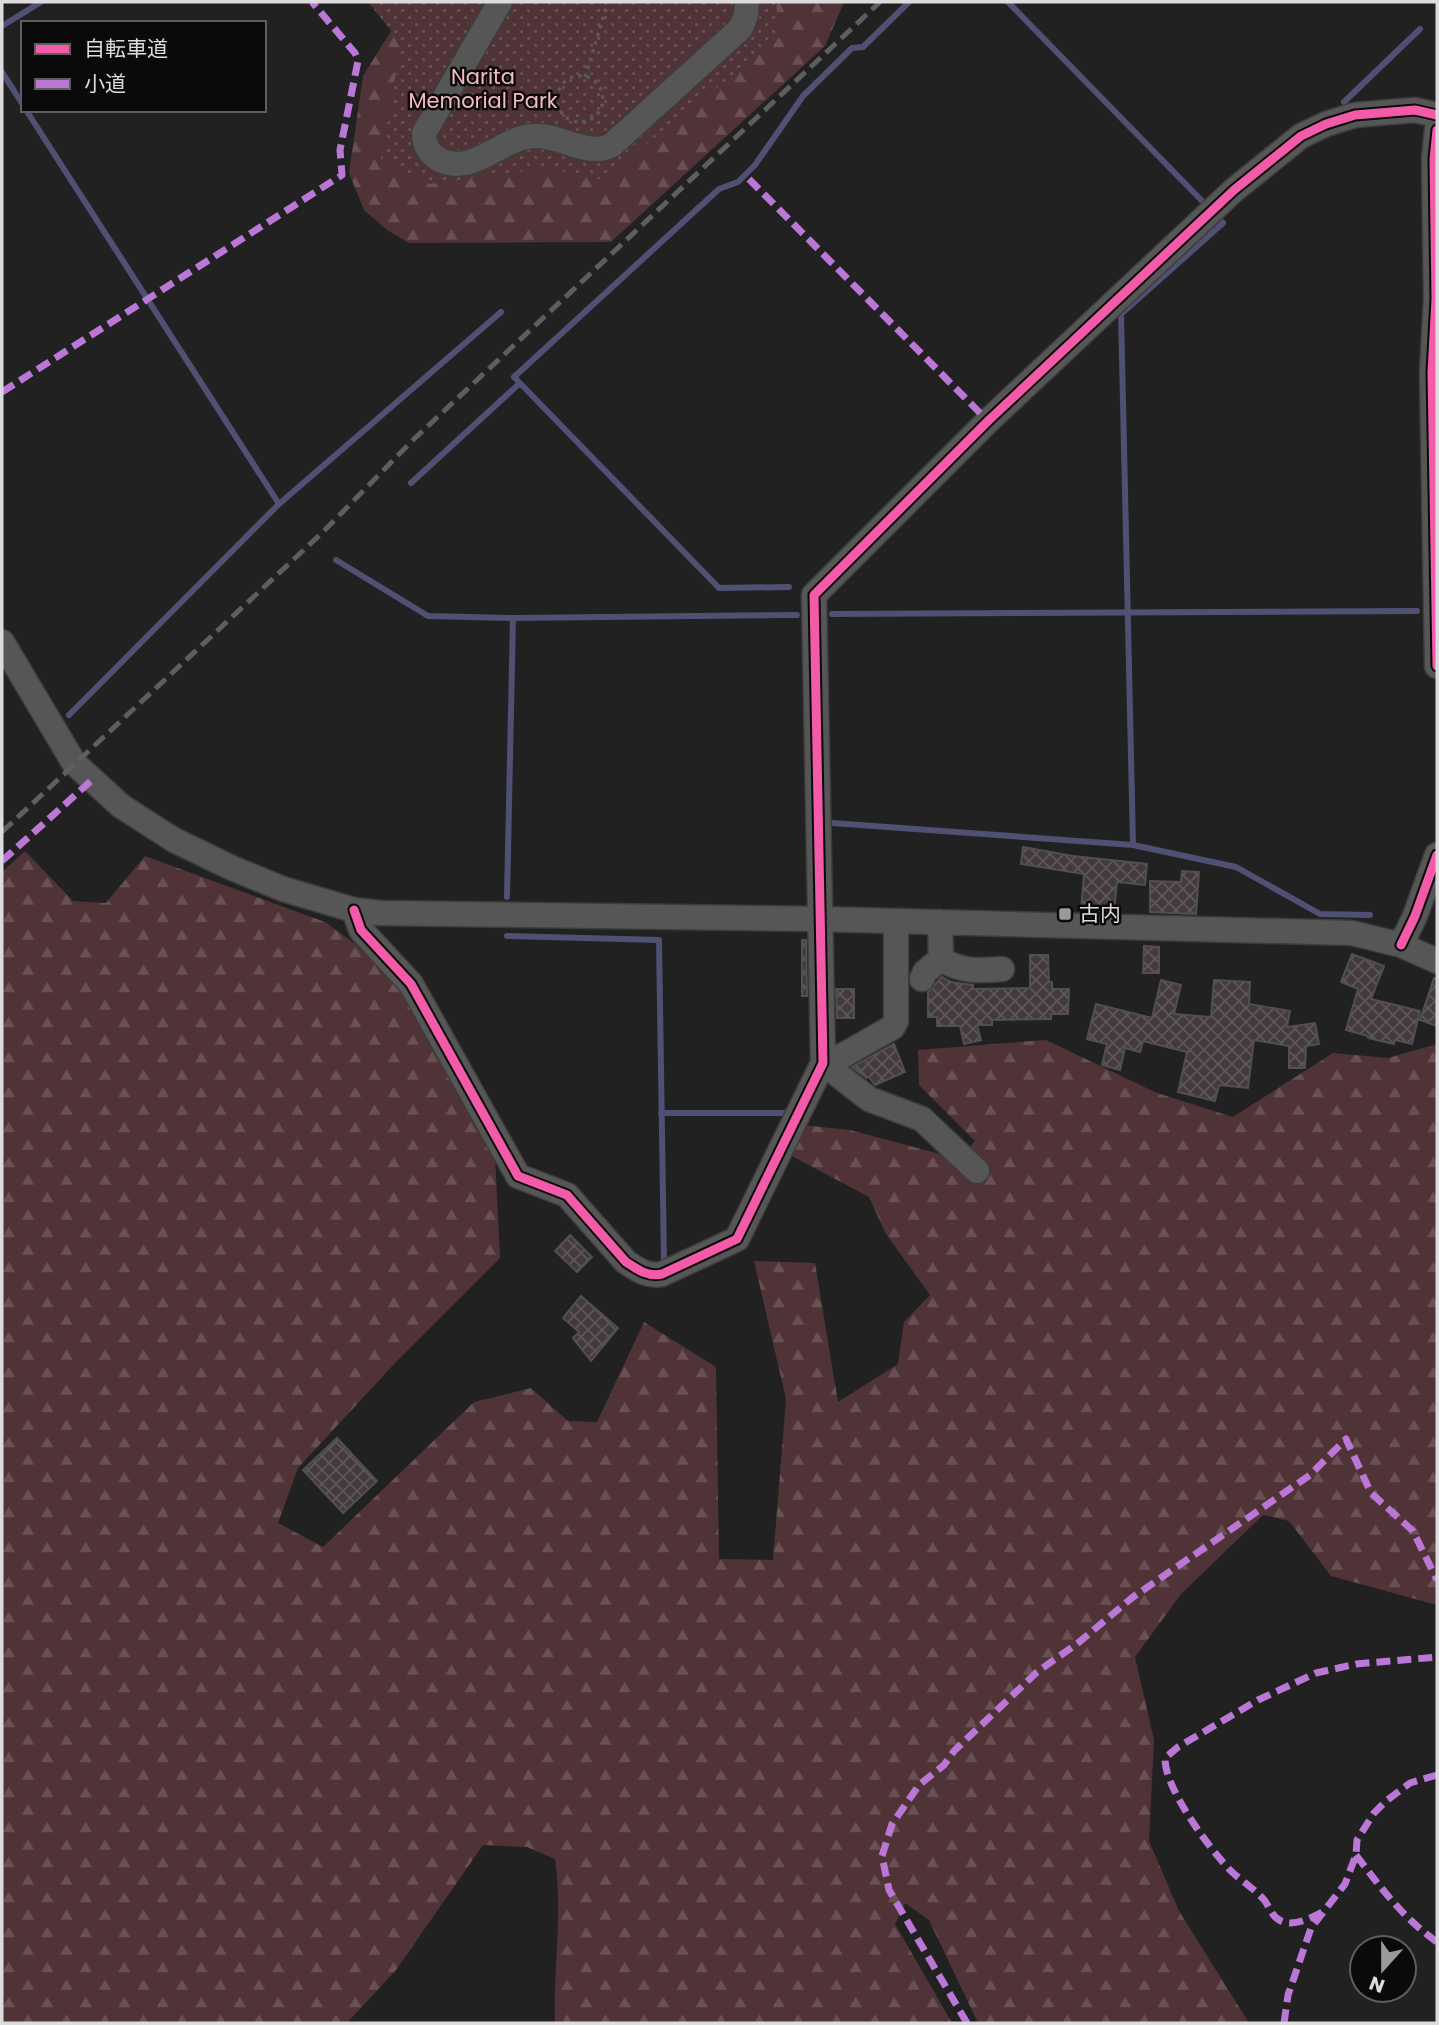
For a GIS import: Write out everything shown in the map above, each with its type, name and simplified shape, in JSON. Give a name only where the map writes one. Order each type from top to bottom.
[{"type":"street","points":[[500,2],[424,134],[428,150],[436,158],[446,162],[470,162],[529,136],[543,136],[592,149],[602,150],[612,145],[741,28],[747,2]]},
{"type":"street","points":[[354,909],[361,930],[411,984],[518,1176],[567,1195],[626,1262],[652,1276],[662,1274],[737,1239],[823,1061],[814,595],[988,421],[1234,190],[1301,136],[1326,124],[1355,115],[1415,110],[1437,115]]},
{"type":"street","points":[[1437,130],[1434,159],[1436,299],[1433,386],[1437,666]]},
{"type":"street","points":[[2,642],[74,763],[121,806],[174,840],[232,868],[283,889],[354,909],[380,913],[819,919],[1352,933],[1401,945],[1437,961]]},
{"type":"street","points":[[1401,945],[1415,916],[1437,855]]},
{"type":"street","points":[[823,1061],[842,1056],[893,1027],[896,1021],[896,921]]},
{"type":"street","points":[[940,922],[941,959]]},
{"type":"street","points":[[941,959],[950,965],[974,971],[1002,969]]},
{"type":"street","points":[[922,979],[925,972],[941,959]]},
{"type":"street","points":[[823,1061],[869,1099],[922,1119],[977,1171]]},
{"type":"path","points":[[585,77],[608,2]]},
{"type":"path","points":[[585,77],[597,85],[603,99],[602,106],[594,117],[580,122],[573,121],[561,112],[557,105],[559,89],[570,79],[585,77]]},
{"type":"green space","name":"Narita Memorial Park","points":[[368,2],[776,2],[779,38],[602,180],[546,168],[430,184],[381,159],[401,43]]},
{"type":"green space","name":"Narita Memorial Park","points":[[409,2],[844,2],[825,46],[611,242],[409,243],[387,230],[364,210],[349,173],[363,76]]},
{"type":"green space","points":[[25,851],[73,901],[106,903],[145,856],[325,922],[386,966],[495,1156],[500,1258],[395,1363],[298,1468],[278,1523],[323,1547],[474,1402],[531,1388],[568,1421],[597,1422],[644,1322],[716,1367],[719,1559],[773,1560],[786,1399],[754,1261],[815,1263],[838,1402],[898,1364],[904,1322],[930,1295],[886,1234],[869,1197],[790,1155],[802,1125],[850,1130],[959,1159],[975,1141],[919,1085],[918,1050],[1046,1040],[1157,1093],[1233,1117],[1333,1053],[1388,1058],[1437,1044],[1437,1605],[1331,1576],[1289,1521],[1263,1515],[1181,1594],[1135,1657],[1154,1740],[1149,1841],[1179,1911],[1249,2023],[978,2023],[929,1920],[905,1903],[895,1924],[952,2023],[555,2023],[558,1900],[555,1859],[527,1847],[483,1845],[396,1970],[347,2023],[2,2023],[2,872]]},
{"type":"building","points":[[1023,847],[1073,856],[1147,864],[1145,885],[1117,882],[1114,912],[1081,910],[1084,874],[1021,864]]},
{"type":"building","points":[[1182,871],[1199,872],[1196,914],[1150,912],[1150,881],[1181,882]]},
{"type":"building","points":[[802,940],[806,940],[807,996],[802,996]]},
{"type":"building","points":[[1144,946],[1159,947],[1159,973],[1143,973]]},
{"type":"building","points":[[1352,954],[1384,966],[1371,999],[1420,1011],[1412,1044],[1395,1040],[1394,1044],[1346,1030],[1358,989],[1341,982]]},
{"type":"building","points":[[1030,955],[1048,955],[1049,982],[1052,982],[1052,989],[1069,989],[1068,1014],[1051,1014],[1051,1019],[992,1020],[992,1025],[977,1025],[981,1040],[964,1044],[960,1026],[937,1026],[937,1017],[928,1017],[928,992],[942,977],[951,982],[973,985],[973,989],[1030,988]]},
{"type":"building","points":[[1434,978],[1437,979],[1437,1026],[1420,1020]]},
{"type":"building","points":[[1161,980],[1181,985],[1174,1014],[1211,1017],[1214,980],[1250,982],[1249,1004],[1290,1011],[1287,1027],[1315,1023],[1319,1044],[1306,1046],[1305,1068],[1289,1068],[1289,1046],[1254,1040],[1248,1088],[1219,1085],[1215,1101],[1178,1092],[1187,1052],[1143,1041],[1140,1052],[1125,1048],[1120,1070],[1102,1065],[1107,1044],[1087,1039],[1096,1004],[1152,1018]]},
{"type":"building","points":[[836,989],[854,989],[854,1018],[837,1018]]},
{"type":"building","points":[[894,1044],[905,1072],[875,1085],[869,1077],[852,1067]]},
{"type":"building","points":[[570,1235],[592,1257],[577,1272],[555,1251]]},
{"type":"building","points":[[581,1296],[618,1328],[591,1361],[573,1338],[579,1332],[563,1318]]},
{"type":"building","points":[[337,1438],[377,1481],[343,1513],[303,1470]]},
{"type":"waterway","points":[[2,26],[41,2]]},
{"type":"waterway","points":[[789,587],[719,588],[514,377],[719,189],[738,182],[755,165],[803,96],[852,48],[863,47],[909,2]]},
{"type":"waterway","points":[[1008,2],[1207,206]]},
{"type":"waterway","points":[[1344,102],[1420,29]]},
{"type":"waterway","points":[[2,72],[21,102]]},
{"type":"waterway","points":[[27,112],[279,504]]},
{"type":"waterway","points":[[1133,845],[1121,314],[1223,223],[1215,214]]},
{"type":"waterway","points":[[69,715],[279,504],[501,312]]},
{"type":"waterway","points":[[411,483],[520,383]]},
{"type":"waterway","points":[[336,560],[428,616],[513,618],[797,615]]},
{"type":"waterway","points":[[832,614],[1417,611]]},
{"type":"waterway","points":[[507,897],[513,618]]},
{"type":"waterway","points":[[832,823],[1133,845],[1236,867],[1320,914],[1370,915]]},
{"type":"waterway","points":[[507,936],[659,940],[664,1262]]},
{"type":"waterway","points":[[661,1113],[786,1113]]},
{"type":"railway","points":[[2,832],[324,531],[413,440],[880,2]]},
{"type":"marked path","points":[[2,392],[342,175],[340,150],[358,61],[355,53],[312,2]]},
{"type":"marked path","points":[[749,179],[988,421]]},
{"type":"marked path","points":[[2,861],[92,780]]},
{"type":"marked path","points":[[967,2023],[889,1890],[882,1856],[892,1824],[919,1785],[944,1765],[954,1751],[1037,1672],[1078,1643],[1133,1597],[1310,1475],[1346,1439],[1371,1493],[1413,1531],[1437,1580]]},
{"type":"marked path","points":[[1322,1912],[1297,1922],[1286,1923],[1275,1917],[1265,1901],[1232,1872],[1201,1835],[1172,1786],[1165,1758],[1178,1747],[1258,1700],[1316,1673],[1356,1664],[1437,1657]]},
{"type":"marked path","points":[[1284,2023],[1288,1995],[1311,1928],[1345,1884],[1356,1855],[1357,1840],[1374,1813],[1386,1801],[1410,1783],[1437,1775]]},
{"type":"marked path","points":[[1356,1855],[1403,1913],[1437,1942]]},
{"type":"cycle path","points":[[354,910],[361,930],[411,984],[518,1176],[567,1195],[626,1262],[648,1274],[662,1274],[737,1239],[823,1063],[814,595],[988,421],[1234,190],[1301,136],[1326,124],[1355,115],[1415,110],[1437,115]]},
{"type":"cycle path","points":[[1437,130],[1434,159],[1436,299],[1432,372],[1437,666]]},
{"type":"cycle path","points":[[1401,945],[1415,916],[1437,855]]},
{"type":"place","name":"古内","points":[[1065,914]]}]
